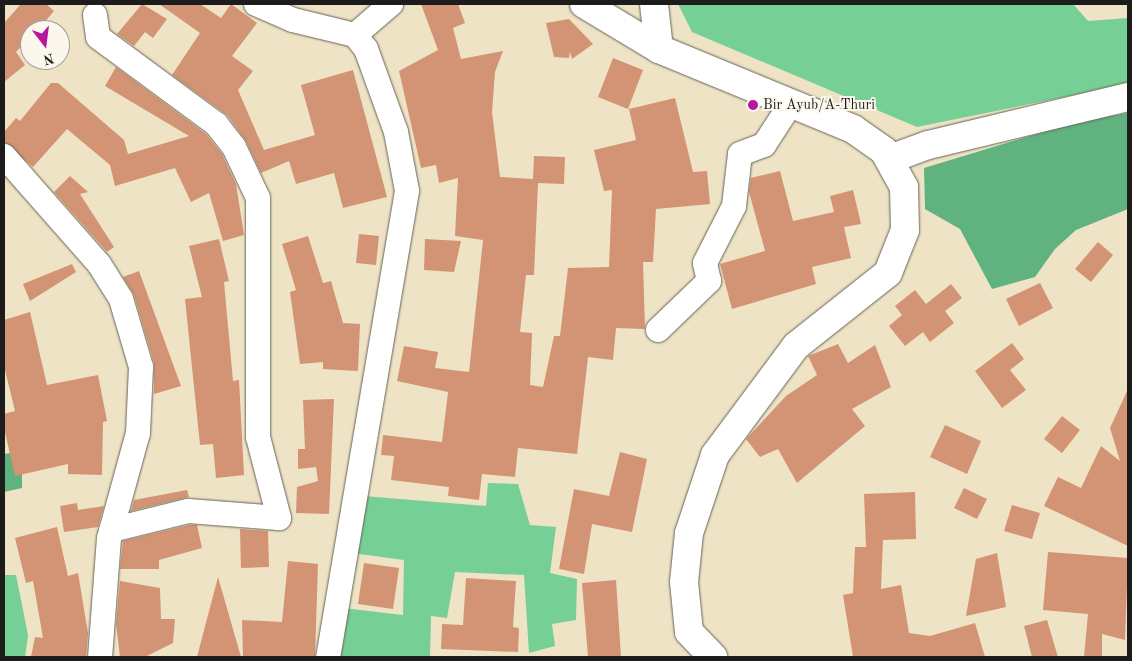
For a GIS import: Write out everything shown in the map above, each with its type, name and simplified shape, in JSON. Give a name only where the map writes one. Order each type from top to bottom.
[{"type":"street","points":[[256,4],[293,20],[355,35],[366,49],[396,132],[408,192],[328,657]]},
{"type":"street","points":[[355,35],[391,4]]},
{"type":"street","points":[[584,4],[659,49],[792,102],[853,129],[890,159],[906,201],[906,230],[897,258],[873,286],[796,346],[725,439],[699,496],[685,559],[685,611],[689,632],[713,657]]},
{"type":"street","points":[[654,4],[659,49]]},
{"type":"street","points":[[95,15],[98,37],[216,124],[234,147],[258,198],[258,437],[279,518],[188,511],[111,530]]},
{"type":"street","points":[[890,159],[937,143],[1128,97]]},
{"type":"street","points":[[658,330],[709,282],[705,263],[734,206],[740,154],[764,145],[792,102]]},
{"type":"street","points":[[4,156],[99,264],[121,299],[139,358],[138,433],[111,530],[100,657]]},
{"type":"green space","points":[[678,4],[1073,4],[1088,21],[1128,18],[1128,84],[917,127],[692,32]]},
{"type":"green space","points":[[1128,113],[1128,209],[1076,230],[1055,249],[1035,277],[992,289],[960,229],[925,209],[924,168],[1076,122]]},
{"type":"green space","points":[[22,451],[22,488],[4,492],[4,454]]},
{"type":"green space","points":[[488,483],[518,484],[530,525],[556,527],[550,573],[577,579],[576,620],[552,624],[555,646],[529,653],[524,575],[455,572],[447,618],[431,616],[430,657],[338,657],[343,608],[403,615],[404,560],[352,553],[363,496],[486,506]]},
{"type":"green space","points":[[4,575],[16,575],[28,635],[25,657],[4,657]]},
{"type":"building","points":[[21,4],[46,4],[54,11],[46,20],[20,20],[20,48],[16,52],[20,58],[20,69],[4,82],[4,23]]},
{"type":"building","points":[[142,4],[167,19],[153,38],[145,32],[134,46],[117,34]]},
{"type":"building","points":[[159,4],[200,4],[221,18],[231,4],[257,23],[232,56],[253,71],[238,90],[264,150],[315,135],[301,85],[353,70],[387,197],[343,208],[334,173],[296,184],[289,161],[261,173],[246,141],[227,115],[172,75],[200,33]]},
{"type":"building","points":[[421,4],[458,4],[465,23],[453,28],[461,59],[503,51],[495,72],[492,112],[500,177],[533,179],[534,156],[565,157],[564,184],[538,183],[534,275],[526,275],[520,332],[532,333],[530,385],[543,387],[554,336],[560,336],[568,268],[609,267],[612,190],[604,191],[594,150],[636,140],[629,109],[675,98],[693,172],[707,171],[710,204],[656,209],[653,262],[643,262],[645,329],[616,328],[613,360],[588,357],[577,454],[518,448],[515,477],[482,474],[479,500],[448,496],[449,487],[391,480],[394,456],[381,455],[383,435],[442,442],[448,392],[397,381],[404,346],[438,352],[435,368],[469,372],[483,240],[455,236],[458,178],[439,183],[436,165],[421,168],[399,71],[438,50]]},
{"type":"building","points":[[569,19],[593,44],[572,59],[570,52],[569,58],[554,57],[546,23]]},
{"type":"building","points":[[613,58],[643,70],[628,109],[598,97]]},
{"type":"building","points":[[116,67],[206,134],[222,154],[236,184],[244,235],[223,241],[209,193],[191,202],[175,168],[115,186],[110,165],[67,129],[33,167],[4,142],[4,132],[16,118],[20,121],[51,83],[58,83],[124,140],[128,154],[189,136],[105,86]]},
{"type":"building","points":[[780,171],[793,221],[834,212],[830,196],[853,190],[861,224],[844,227],[851,258],[812,267],[816,284],[732,309],[720,264],[765,251],[749,192],[751,178]]},
{"type":"building","points":[[70,176],[88,192],[80,194],[114,247],[107,252],[54,192]]},
{"type":"building","points":[[359,234],[379,236],[376,265],[356,263]]},
{"type":"building","points":[[308,236],[323,283],[331,281],[343,323],[360,324],[358,371],[323,369],[323,362],[300,364],[290,292],[296,290],[282,244]]},
{"type":"building","points":[[219,239],[229,281],[224,282],[233,381],[239,380],[244,475],[216,478],[213,444],[200,445],[185,299],[202,297],[189,246]]},
{"type":"building","points":[[425,239],[461,241],[454,272],[424,270]]},
{"type":"building","points":[[1098,242],[1113,255],[1091,282],[1075,269]]},
{"type":"building","points":[[72,264],[76,272],[30,301],[23,284]]},
{"type":"building","points":[[139,271],[181,386],[154,394],[154,363],[134,295],[123,277]]},
{"type":"building","points":[[1040,283],[1053,308],[1019,326],[1006,299]]},
{"type":"building","points":[[951,284],[962,298],[945,311],[954,323],[930,342],[923,332],[905,346],[889,326],[902,315],[895,306],[915,290],[926,304]]},
{"type":"building","points":[[30,312],[47,385],[98,375],[107,421],[103,422],[102,475],[68,474],[68,464],[15,476],[4,428],[4,414],[15,411],[4,366],[4,320]]},
{"type":"building","points":[[1012,343],[1024,359],[1010,370],[1026,390],[1002,408],[975,371]]},
{"type":"building","points":[[838,344],[848,363],[875,345],[891,387],[852,409],[865,426],[797,483],[778,449],[760,457],[746,439],[786,396],[817,375],[808,356]]},
{"type":"building","points":[[1128,389],[1128,546],[1044,506],[1058,477],[1081,488],[1101,446],[1120,461],[1110,428]]},
{"type":"building","points":[[334,399],[329,514],[296,513],[297,487],[318,481],[316,467],[298,469],[298,449],[305,449],[303,400]]},
{"type":"building","points":[[1062,416],[1080,430],[1062,453],[1044,439]]},
{"type":"building","points":[[945,425],[981,441],[967,474],[930,457]]},
{"type":"building","points":[[620,452],[647,459],[632,532],[592,524],[584,574],[559,569],[574,489],[609,496]]},
{"type":"building","points":[[964,488],[987,499],[977,519],[954,508]]},
{"type":"building","points":[[187,490],[189,497],[131,511],[134,500]]},
{"type":"building","points":[[915,492],[916,539],[883,540],[881,589],[901,585],[909,633],[930,636],[975,623],[985,657],[853,657],[843,595],[853,593],[855,547],[866,547],[864,494]]},
{"type":"building","points":[[77,503],[78,510],[104,506],[98,527],[64,532],[60,506]]},
{"type":"building","points":[[1012,505],[1040,513],[1032,539],[1004,531]]},
{"type":"building","points":[[189,525],[197,525],[202,548],[159,560],[159,569],[120,569],[123,541]]},
{"type":"building","points":[[57,527],[68,576],[78,573],[88,633],[86,657],[31,657],[35,637],[43,638],[33,581],[26,583],[15,538]]},
{"type":"building","points":[[240,529],[268,531],[269,567],[241,568]]},
{"type":"building","points":[[1048,552],[1128,558],[1125,640],[1102,634],[1102,657],[1084,657],[1088,614],[1043,610]]},
{"type":"building","points":[[997,553],[1006,607],[966,616],[976,559]]},
{"type":"building","points":[[288,561],[318,564],[315,657],[243,657],[242,620],[282,622]]},
{"type":"building","points":[[364,563],[399,568],[393,609],[358,604]]},
{"type":"building","points":[[218,577],[241,657],[197,657]]},
{"type":"building","points":[[466,578],[516,581],[513,627],[519,628],[518,652],[441,649],[442,624],[463,625]]},
{"type":"building","points":[[616,580],[621,657],[588,657],[582,583]]},
{"type":"building","points":[[120,581],[160,588],[161,619],[175,619],[173,643],[145,657],[120,657],[116,624]]},
{"type":"building","points":[[1047,620],[1058,657],[1032,657],[1024,626]]},
{"type":"place","name":"Bir Ayub/A-Thuri","points":[[753,105]]}]
